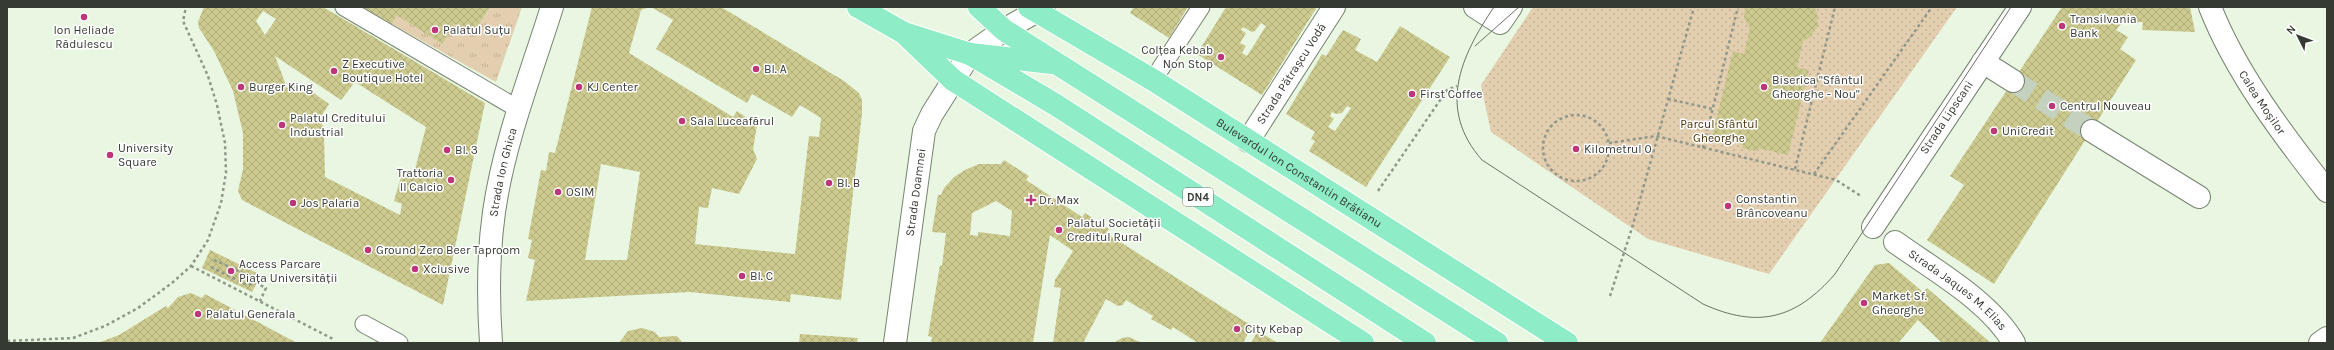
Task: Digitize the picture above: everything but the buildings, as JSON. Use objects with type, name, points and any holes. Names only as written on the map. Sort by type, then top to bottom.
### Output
[{"type":"main road","name":"DN4","points":[[858,7],[904,33],[970,54],[1056,105],[1425,343]]},
{"type":"main road","points":[[979,7],[1004,30],[1497,343]]},
{"type":"main road","name":"Bulevardul Ion Constantin Brătianu","points":[[1037,8],[1566,343]]},
{"type":"main road","name":"DN4","points":[[904,33],[953,80],[1363,343]]},
{"type":"main road","points":[[970,54],[1059,64]]},
{"type":"street","name":"Strada Ion Ghica","points":[[491,343],[489,273],[494,212],[520,110],[552,7]]},
{"type":"street","name":"Strada Pătrașcu Vodă","points":[[1248,141],[1334,7]]},
{"type":"street","points":[[1475,7],[1506,15]]},
{"type":"street","name":"Strada Lipscani","points":[[1878,219],[2020,7]]},
{"type":"street","name":"Calea Moșilor","points":[[2210,7],[2228,48],[2242,72],[2327,191]]},
{"type":"street","points":[[970,54],[1037,8]]},
{"type":"street","name":"Strada Doamnei","points":[[895,343],[924,131],[932,114],[970,54]]},
{"type":"street","points":[[1983,62],[2013,81]]},
{"type":"street","points":[[2092,132],[2199,197]]},
{"type":"street","name":"Strada Jaques M. Elias","points":[[1895,242],[1972,297],[1995,317],[2014,343]]},
{"type":"street","points":[[2320,343],[2327,338]]},
{"type":"lane","points":[[344,7],[520,110]]},
{"type":"lane","points":[[1152,80],[1201,7]]},
{"type":"lane","points":[[364,324],[399,343]]},
{"type":"path","points":[[7,341],[73,338],[105,326],[138,308],[172,283],[191,266],[208,240],[221,203],[226,173],[225,142],[217,105],[208,76],[183,21],[186,7]]},
{"type":"path","points":[[1610,296],[1626,247],[1656,136],[1694,7]]},
{"type":"path","points":[[1703,148],[1738,7]]},
{"type":"path","points":[[1795,169],[1835,7]]},
{"type":"path","points":[[1814,174],[1932,7]]},
{"type":"path","points":[[1377,193],[1447,90],[1457,86]]},
{"type":"path","points":[[1668,98],[1713,109]]},
{"type":"path","points":[[1571,114],[1592,118],[1606,133],[1609,143],[1609,155],[1604,166],[1597,174],[1586,180],[1574,182],[1563,179],[1554,173],[1546,164],[1543,153],[1546,132],[1561,118],[1571,114]]},
{"type":"path","points":[[1609,143],[1656,136],[1836,180],[1878,219]]},
{"type":"path","points":[[214,260],[252,277],[256,283],[266,288],[260,301]]},
{"type":"path","points":[[191,266],[333,339]]},
{"type":"path","points":[[211,267],[247,285],[256,283]]},
{"type":"green space","points":[[490,7],[522,7],[496,82],[392,24],[397,15],[455,24],[472,35]]},
{"type":"green space","name":"Parcul Sfântul Gheorghe","points":[[1533,7],[1957,7],[1769,274],[1648,239],[1491,132],[1481,85]]},
{"type":"tunnel","points":[[2013,81],[2092,131]]},
{"type":"tram line","points":[[1494,7],[1471,45],[1463,64],[1458,83],[1457,102],[1460,122],[1468,141],[1482,160],[1703,304],[1723,312],[1741,316],[1759,317],[1775,315],[1791,310],[1806,301],[1835,274],[2011,7]]},
{"type":"tram line","points":[[1475,46],[1519,7]]},
{"type":"place","name":"Ion Heliade Rădulescu","points":[[84,17]]},
{"type":"place","name":"Transilvania Bank","points":[[2062,26]]},
{"type":"place","name":"Palatul Suțu","points":[[435,30]]},
{"type":"place","name":"Colțea Kebab Non Stop","points":[[1221,57]]},
{"type":"place","name":"Bl. A","points":[[756,69]]},
{"type":"place","name":"Z Executive Boutique Hotel","points":[[334,71]]},
{"type":"place","name":"Burger King","points":[[241,87]]},
{"type":"place","name":"KJ Center","points":[[579,87]]},
{"type":"place","name":"Biserica \"Sfântul Gheorghe - Nou\"","points":[[1764,87]]},
{"type":"place","name":"First Coffee","points":[[1412,94]]},
{"type":"place","name":"Centrul Nouveau","points":[[2052,106]]},
{"type":"place","name":"Sala Luceafărul","points":[[682,121]]},
{"type":"place","name":"Palatul Creditului Industrial","points":[[282,125]]},
{"type":"place","name":"UniCredit","points":[[1994,131]]},
{"type":"place","name":"Kilometrul 0","points":[[1576,149]]},
{"type":"place","name":"Bl. 3","points":[[447,150]]},
{"type":"place","name":"University Square","points":[[110,155]]},
{"type":"place","name":"Trattoria Il Calcio","points":[[451,180]]},
{"type":"place","name":"Bl. B","points":[[829,183]]},
{"type":"place","name":"OSIM","points":[[558,192]]},
{"type":"place","name":"Dr. Max","points":[[1031,200]]},
{"type":"place","name":"Jos Palaria","points":[[293,203]]},
{"type":"place","name":"Constantin Brâncoveanu","points":[[1728,206]]},
{"type":"place","name":"Palatul Societății Creditul Rural","points":[[1059,230]]},
{"type":"place","name":"Ground Zero Beer Taproom","points":[[368,250]]},
{"type":"place","name":"Xclusive","points":[[415,269]]},
{"type":"place","name":"Access Parcare Piața Universității","points":[[231,271]]},
{"type":"place","name":"Bl. C","points":[[742,276]]},
{"type":"place","name":"Market Sf. Gheorghe","points":[[1864,303]]},
{"type":"place","name":"Palatul Generala","points":[[198,314]]},
{"type":"place","name":"City Kebap","points":[[1237,329]]}]
